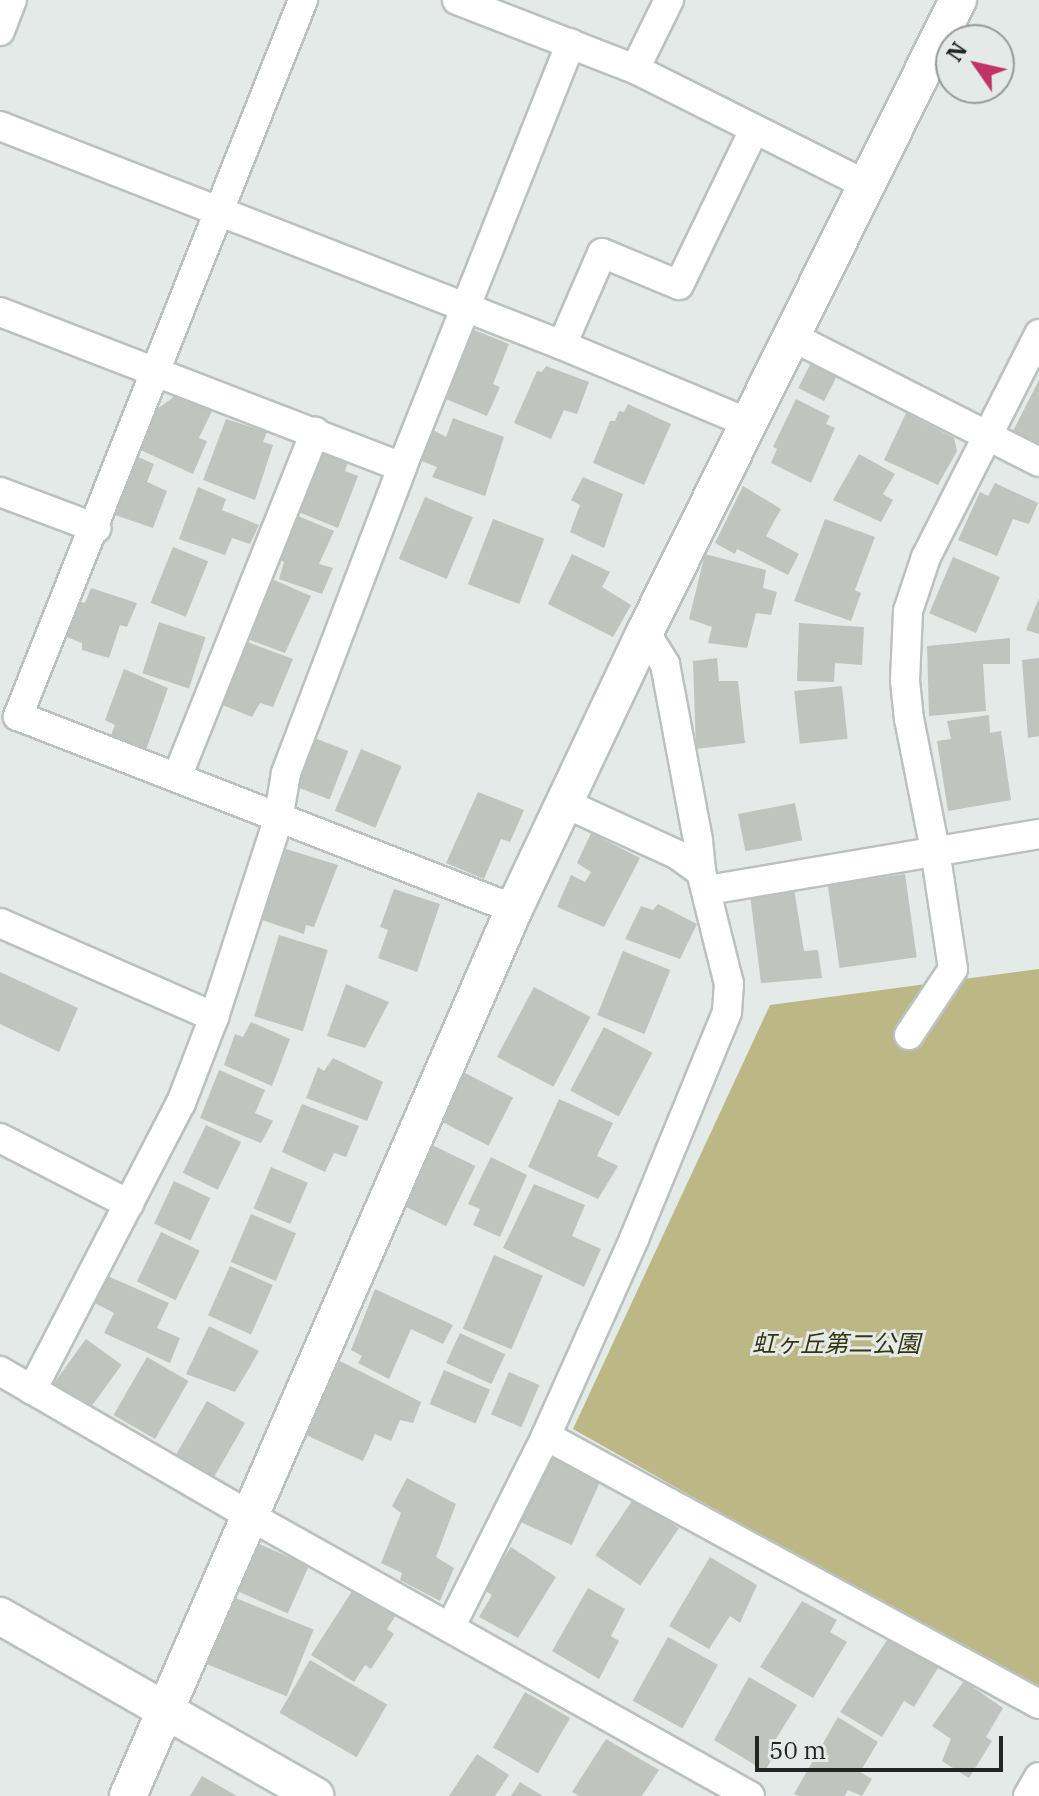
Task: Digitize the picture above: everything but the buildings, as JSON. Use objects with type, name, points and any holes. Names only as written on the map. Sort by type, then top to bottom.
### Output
[{"type":"street","points":[[0,31],[12,0]]},
{"type":"street","points":[[303,0],[217,212],[96,528],[9,713],[177,777],[278,820],[514,909]]},
{"type":"street","points":[[457,0],[635,69],[867,185]]},
{"type":"street","points":[[635,69],[669,0]]},
{"type":"street","points":[[128,1796],[163,1709],[514,909],[645,632],[751,424],[958,0]]},
{"type":"street","points":[[32,1390],[181,1103],[214,1017],[278,820],[286,773],[402,467],[468,309],[571,43]]},
{"type":"street","points":[[0,126],[562,345],[751,424]]},
{"type":"street","points":[[562,345],[602,253],[679,285],[754,130]]},
{"type":"street","points":[[0,312],[402,467]]},
{"type":"street","points":[[909,1035],[953,969],[935,850],[909,719],[905,680],[908,611],[926,557],[1039,334]]},
{"type":"street","points":[[793,337],[1039,462]]},
{"type":"street","points":[[177,777],[315,432]]},
{"type":"street","points":[[0,492],[96,528]]},
{"type":"street","points":[[451,1626],[546,1436],[634,1239],[727,1012],[729,984],[704,881],[665,664],[645,632]]},
{"type":"street","points":[[564,803],[678,855],[704,881]]},
{"type":"street","points":[[704,881],[1039,834]]},
{"type":"street","points":[[0,923],[214,1017]]},
{"type":"street","points":[[0,1138],[129,1204]]},
{"type":"street","points":[[0,1371],[250,1516],[750,1796]]},
{"type":"street","points":[[546,1436],[1039,1704]]},
{"type":"street","points":[[0,1616],[315,1796]]},
{"type":"street","points":[[1028,1796],[1039,1777]]},
{"type":"green space","name":"虹ヶ丘第二公園","points":[[1039,969],[1039,1693],[573,1429],[770,1005]]}]
